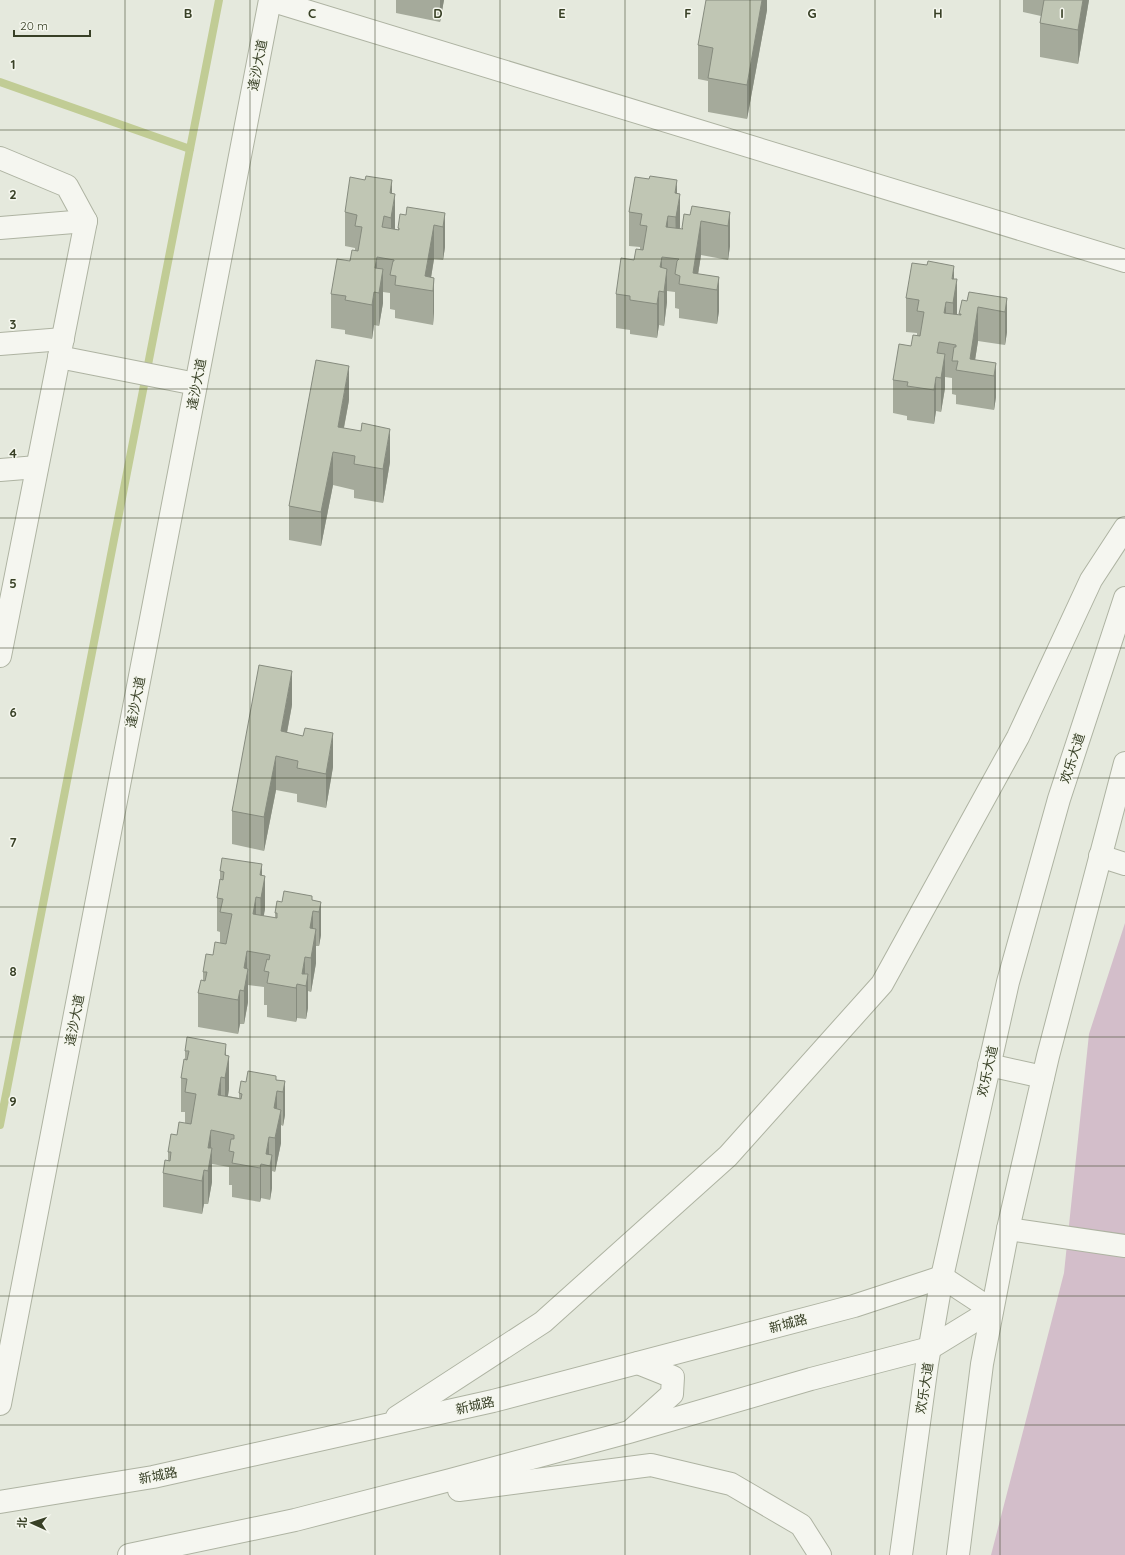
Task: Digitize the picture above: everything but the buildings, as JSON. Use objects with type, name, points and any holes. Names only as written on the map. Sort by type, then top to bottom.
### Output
[{"type":"street","points":[[270,0],[1125,261]]},
{"type":"street","name":"逢沙大道","points":[[0,1404],[186,382],[270,0]]},
{"type":"street","points":[[0,158],[67,186],[86,221],[37,466],[7,588],[0,656]]},
{"type":"street","points":[[0,228],[86,221]]},
{"type":"street","points":[[0,344],[61,348],[102,365],[186,382]]},
{"type":"street","points":[[0,470],[37,466]]},
{"type":"street","points":[[384,1425],[543,1322],[728,1156],[882,984],[1018,737],[1091,580],[1125,528]]},
{"type":"street","name":"欢乐大道","points":[[901,1555],[911,1474],[942,1277],[1008,982],[1059,799],[1125,598]]},
{"type":"street","points":[[958,1555],[982,1364],[1008,1229],[1043,1077],[1125,763]]},
{"type":"street","points":[[1100,856],[1125,864]]},
{"type":"street","points":[[989,1065],[1043,1077]]},
{"type":"street","points":[[1008,1229],[1125,1246]]},
{"type":"street","points":[[942,1277],[992,1310]]},
{"type":"street","name":"新城路","points":[[0,1502],[153,1477],[493,1401],[854,1306],[942,1277]]},
{"type":"street","points":[[129,1555],[295,1520],[629,1432],[811,1379],[930,1348],[992,1310]]},
{"type":"street","points":[[629,1432],[672,1394],[673,1377],[638,1364]]},
{"type":"street","points":[[368,1501],[650,1465],[731,1484],[801,1525],[820,1555]]},
{"type":"shaded area","points":[[1125,923],[1125,1555],[991,1555],[1064,1273],[1089,1034]]},
{"type":"waterway","points":[[0,1125],[219,0]]},
{"type":"waterway","points":[[0,82],[190,149]]}]
